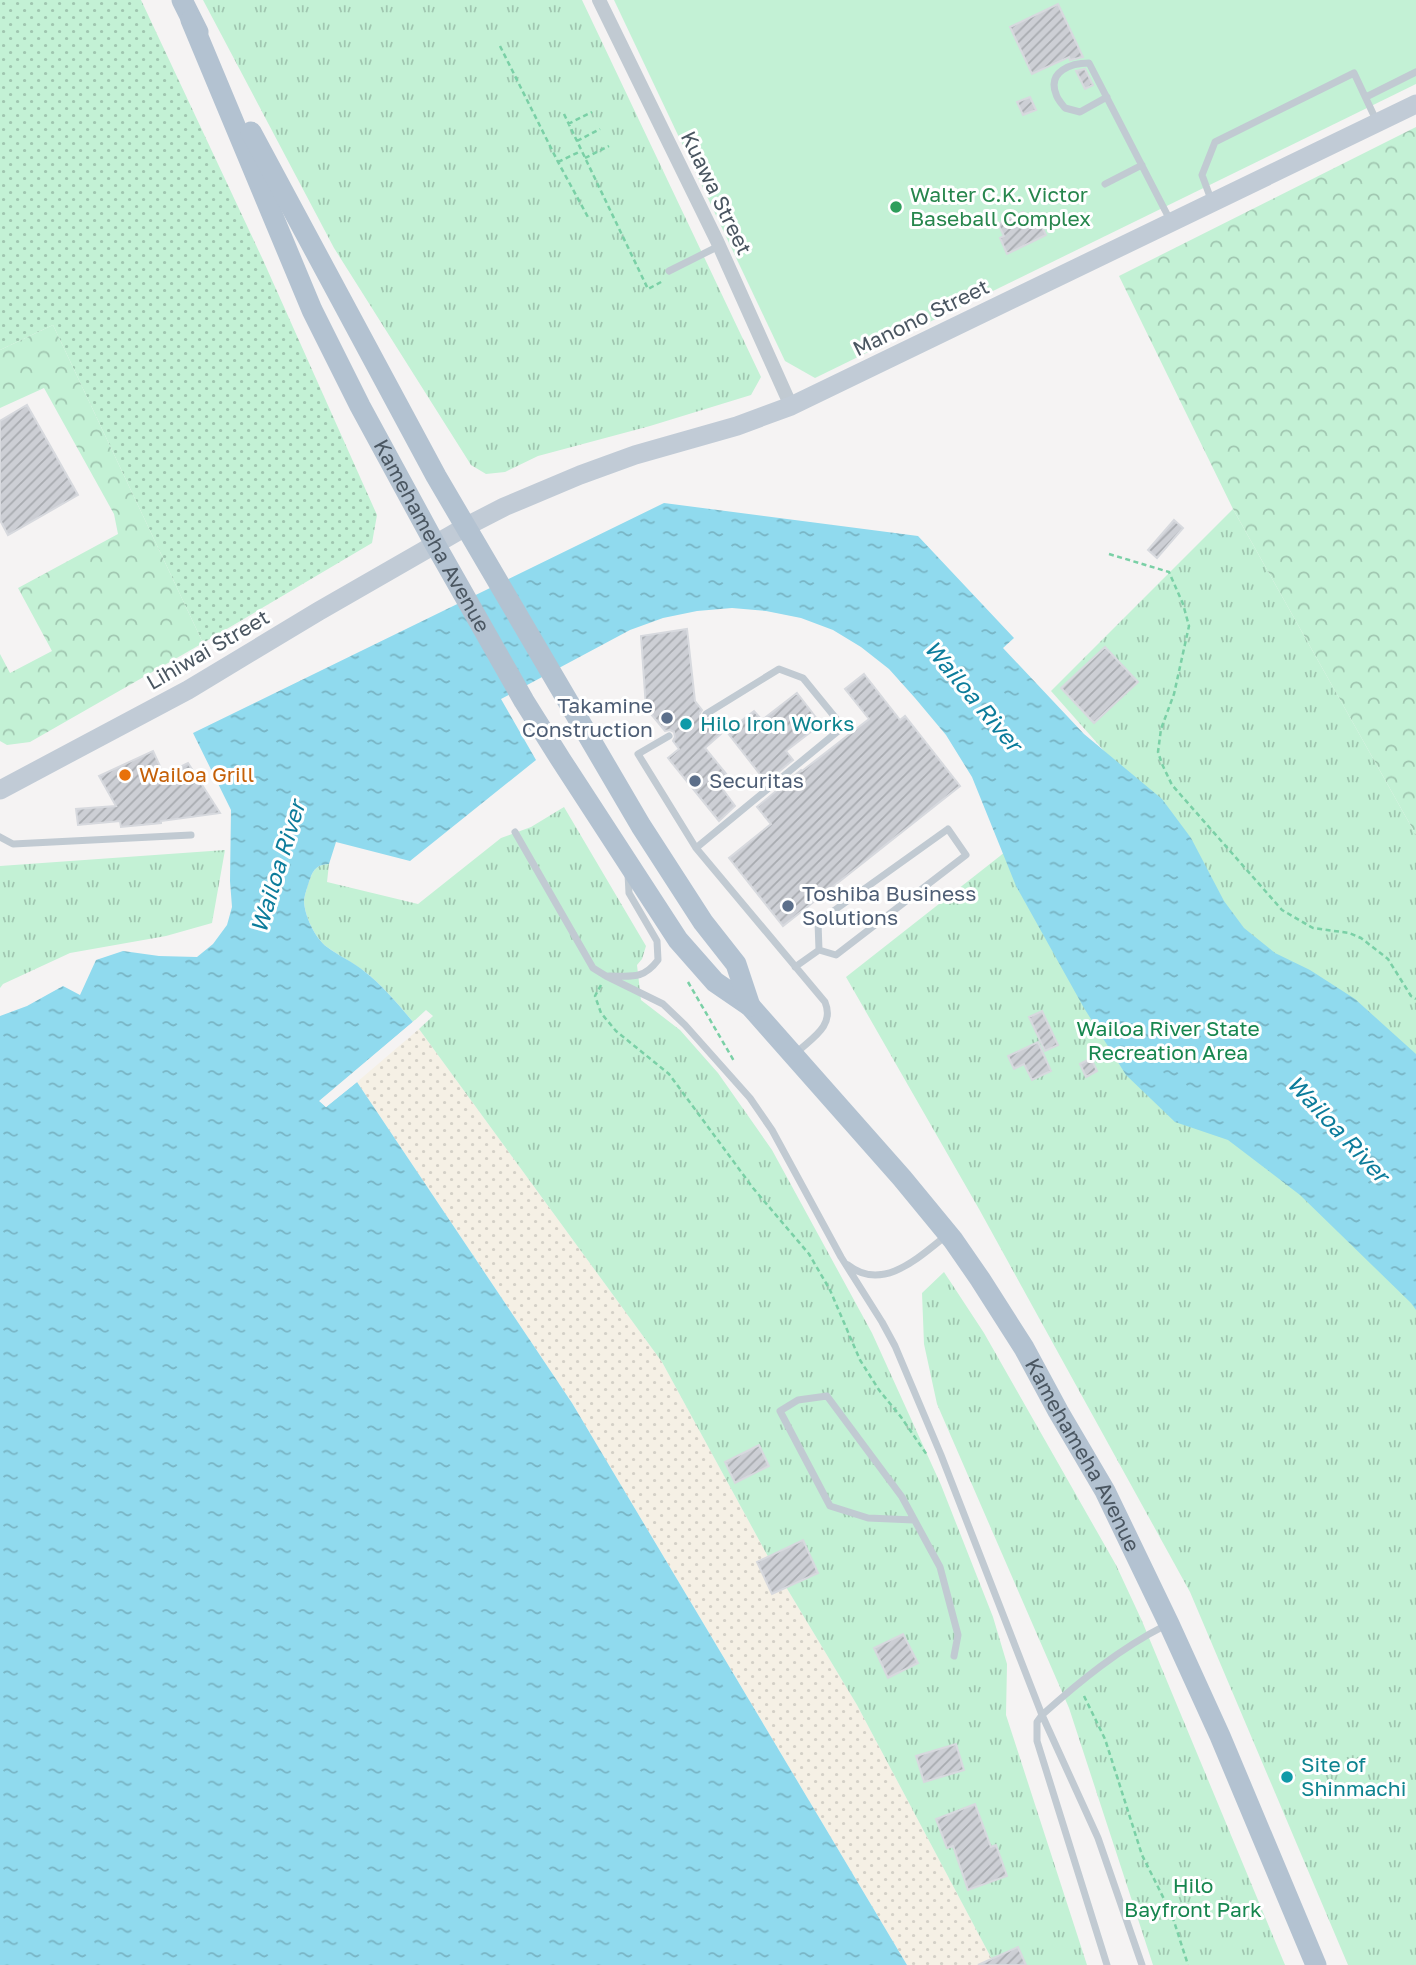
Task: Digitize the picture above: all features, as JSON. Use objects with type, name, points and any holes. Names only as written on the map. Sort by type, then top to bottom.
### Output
[{"type":"main road","name":"Kamehameha Avenue","points":[[182,0],[312,310],[360,406],[524,701],[678,940],[715,982],[750,1006],[902,1178],[948,1234],[993,1299],[1040,1375],[1105,1491],[1169,1624],[1220,1736],[1317,1965]]},
{"type":"main road","name":"Kamehameha Avenue","points":[[191,20],[436,476],[641,826],[703,922],[736,964],[750,1006]]},
{"type":"street","name":"Kuawa Street","points":[[599,0],[719,246],[791,406]]},
{"type":"street","name":"Manono Street","points":[[435,544],[505,507],[580,475],[635,455],[737,426],[791,406],[1416,104]]},
{"type":"street","name":"Lihiwai Street","points":[[0,790],[188,690],[435,544]]},
{"type":"lane","points":[[1107,97],[1080,112],[1065,108],[1056,94],[1054,83],[1060,71],[1076,63],[1090,63],[1171,222]]},
{"type":"lane","points":[[1212,203],[1202,175],[1215,142],[1354,72],[1378,123]]},
{"type":"lane","points":[[1366,97],[1416,72]]},
{"type":"lane","points":[[1105,184],[1142,166]]},
{"type":"lane","points":[[671,274],[719,246]]},
{"type":"lane","points":[[696,848],[843,727],[803,678],[779,669],[706,714]]},
{"type":"lane","points":[[669,736],[638,754],[696,848],[825,1002],[828,1009],[825,1026],[793,1056]]},
{"type":"lane","points":[[948,829],[966,855],[836,955],[819,950],[818,922],[948,829]]},
{"type":"lane","points":[[515,832],[593,968],[663,1004],[750,1098],[772,1130],[841,1257],[882,1322],[895,1346],[941,1455],[1042,1715],[1098,1838],[1142,1965]]},
{"type":"lane","points":[[0,837],[13,844],[191,835]]},
{"type":"lane","points":[[606,976],[635,976],[650,971],[658,961],[657,941],[629,893],[626,859]]},
{"type":"lane","points":[[795,967],[819,950]]},
{"type":"lane","points":[[841,1257],[860,1273],[884,1275],[909,1264],[948,1234]]},
{"type":"lane","points":[[914,1520],[868,1518],[830,1506],[780,1410],[798,1400],[827,1396],[902,1497],[940,1567],[958,1635],[954,1656]]},
{"type":"lane","points":[[1107,1965],[1037,1741],[1037,1722],[1078,1683],[1123,1649],[1169,1624]]},
{"type":"path","points":[[500,46],[589,219]]},
{"type":"path","points":[[568,124],[592,111]]},
{"type":"path","points":[[564,114],[648,289],[671,274]]},
{"type":"path","points":[[577,141],[600,129]]},
{"type":"path","points":[[585,158],[609,146]]},
{"type":"path","points":[[558,162],[582,151]]},
{"type":"path","points":[[1109,554],[1169,572],[1189,626],[1174,694],[1161,729],[1158,752],[1172,785],[1282,910],[1313,928],[1349,933],[1362,938],[1388,959],[1411,996],[1416,999]]},
{"type":"path","points":[[606,976],[595,996],[601,1013],[635,1048],[669,1074],[753,1188],[809,1254],[830,1290],[860,1360],[878,1390],[901,1417],[929,1459],[941,1455]]},
{"type":"path","points":[[688,983],[738,1067]]},
{"type":"path","points":[[1078,1683],[1105,1739],[1142,1855],[1172,1915],[1188,1965]]},
{"type":"green space","points":[[0,0],[141,0],[263,260],[377,515],[372,543],[203,643],[53,325],[0,350]]},
{"type":"green space","points":[[203,0],[582,0],[761,377],[751,395],[538,456],[505,472],[486,474],[471,465],[334,248]]},
{"type":"green space","name":"Walter C.K. Victor Baseball Complex","points":[[614,0],[1416,0],[1416,84],[815,378],[785,361]]},
{"type":"green space","points":[[1416,127],[1416,835],[1233,509],[1119,276]]},
{"type":"green space","points":[[53,325],[203,643],[30,742],[7,745],[0,741],[0,654],[10,673],[52,651],[18,588],[118,534],[114,514],[44,388],[0,408],[0,350]]},
{"type":"green space","name":"Wailoa River State Recreation Area","points":[[1233,509],[1416,835],[1416,1965],[1348,1965],[1190,1592],[979,1209],[846,977],[1000,856],[1113,761],[1051,691]]},
{"type":"green space","points":[[564,807],[646,946],[637,965],[641,1000],[680,1030],[718,1073],[772,1150],[872,1333],[941,1485],[993,1617],[1007,1664],[1006,1715],[1087,1965],[995,1965],[857,1705],[771,1562],[662,1362],[419,1029],[433,1016],[426,1010],[413,1022],[371,977],[323,943],[311,926],[304,900],[311,875],[319,866],[329,864],[327,882],[418,904],[501,838],[531,827]]},
{"type":"green space","points":[[225,850],[212,923],[166,936],[70,953],[3,984],[0,988],[0,866]]},
{"type":"green space","name":"Hilo Bayfront Park","points":[[944,1272],[984,1333],[1116,1565],[1142,1621],[1285,1965],[1153,1965],[1069,1708],[937,1404],[924,1344],[922,1293]]},
{"type":"sand","points":[[419,1029],[662,1362],[771,1562],[857,1705],[995,1965],[907,1965],[572,1403],[357,1082]]},
{"type":"water","name":"Wailoa River","points":[[664,503],[918,536],[1014,638],[1003,648],[1084,734],[1162,799],[1191,838],[1224,901],[1244,928],[1275,953],[1310,970],[1355,999],[1416,1054],[1416,1310],[1300,1195],[1228,1140],[1175,1122],[1126,1075],[1084,1008],[1016,886],[972,777],[946,735],[889,669],[833,630],[801,618],[766,611],[732,608],[697,611],[663,618],[630,630],[501,699],[536,760],[410,861],[336,842],[329,864],[319,866],[313,872],[304,906],[318,938],[371,977],[413,1022],[320,1101],[326,1107],[357,1082],[572,1403],[907,1965],[0,1965],[0,1016],[27,1006],[63,986],[80,995],[96,960],[123,951],[197,957],[213,944],[227,925],[232,907],[231,810],[193,733]]},
{"type":"pier","points":[[415,1020],[415,1025],[325,1101],[355,1079],[359,1080],[357,1082],[326,1107],[319,1101]]},
{"type":"building","points":[[1058,4],[1083,57],[1070,60],[1069,57],[1032,74],[1010,27]]},
{"type":"building","points":[[1085,69],[1093,85],[1085,89],[1076,71]]},
{"type":"building","points":[[1030,97],[1036,110],[1023,115],[1017,102]]},
{"type":"building","points":[[1023,212],[1029,225],[1039,220],[1046,235],[1007,254],[1000,238],[1004,236],[998,224]]},
{"type":"building","points":[[27,405],[78,495],[8,535],[0,520],[0,421]]},
{"type":"building","points":[[1174,520],[1183,528],[1157,558],[1148,550]]},
{"type":"building","name":"Hilo Iron Works","points":[[687,629],[695,701],[702,710],[701,718],[709,719],[721,734],[705,748],[727,775],[718,783],[735,806],[719,821],[668,758],[679,749],[673,741],[674,732],[665,731],[646,708],[641,636]]},
{"type":"building","points":[[1105,647],[1138,682],[1094,723],[1061,688]]},
{"type":"building","points":[[864,674],[900,720],[905,716],[960,786],[783,926],[729,858],[771,824],[757,807],[869,719],[845,689]]},
{"type":"building","points":[[797,693],[821,724],[786,751],[793,760],[766,782],[727,732],[754,711],[762,720]]},
{"type":"building","points":[[153,751],[164,775],[188,763],[220,813],[121,827],[120,821],[78,825],[76,809],[116,806],[99,776]]},
{"type":"building","points":[[1042,1011],[1058,1045],[1045,1051],[1029,1017]]},
{"type":"building","points":[[1038,1042],[1051,1071],[1032,1080],[1024,1064],[1014,1069],[1008,1056]]},
{"type":"building","points":[[1091,1058],[1097,1071],[1086,1077],[1080,1064]]},
{"type":"building","points":[[759,1445],[769,1466],[735,1483],[725,1462]]},
{"type":"building","points":[[803,1540],[818,1573],[772,1594],[757,1562]]},
{"type":"building","points":[[903,1634],[918,1663],[888,1678],[874,1648]]},
{"type":"building","points":[[956,1744],[964,1770],[924,1782],[916,1756]]},
{"type":"building","points":[[975,1804],[991,1847],[996,1845],[1007,1876],[968,1890],[953,1846],[947,1848],[936,1819]]},
{"type":"building","points":[[1018,1947],[1026,1965],[978,1965]]},
{"type":"place","name":"Walter C.K. Victor Baseball Complex","points":[[896,207]]},
{"type":"place","name":"Takamine Construction","points":[[667,718]]},
{"type":"place","name":"Hilo Iron Works","points":[[686,724]]},
{"type":"place","name":"Wailoa Grill","points":[[125,775]]},
{"type":"place","name":"Securitas","points":[[695,781]]},
{"type":"place","name":"Toshiba Business Solutions","points":[[788,906]]},
{"type":"place","name":"Site of Shinmachi","points":[[1287,1777]]}]
